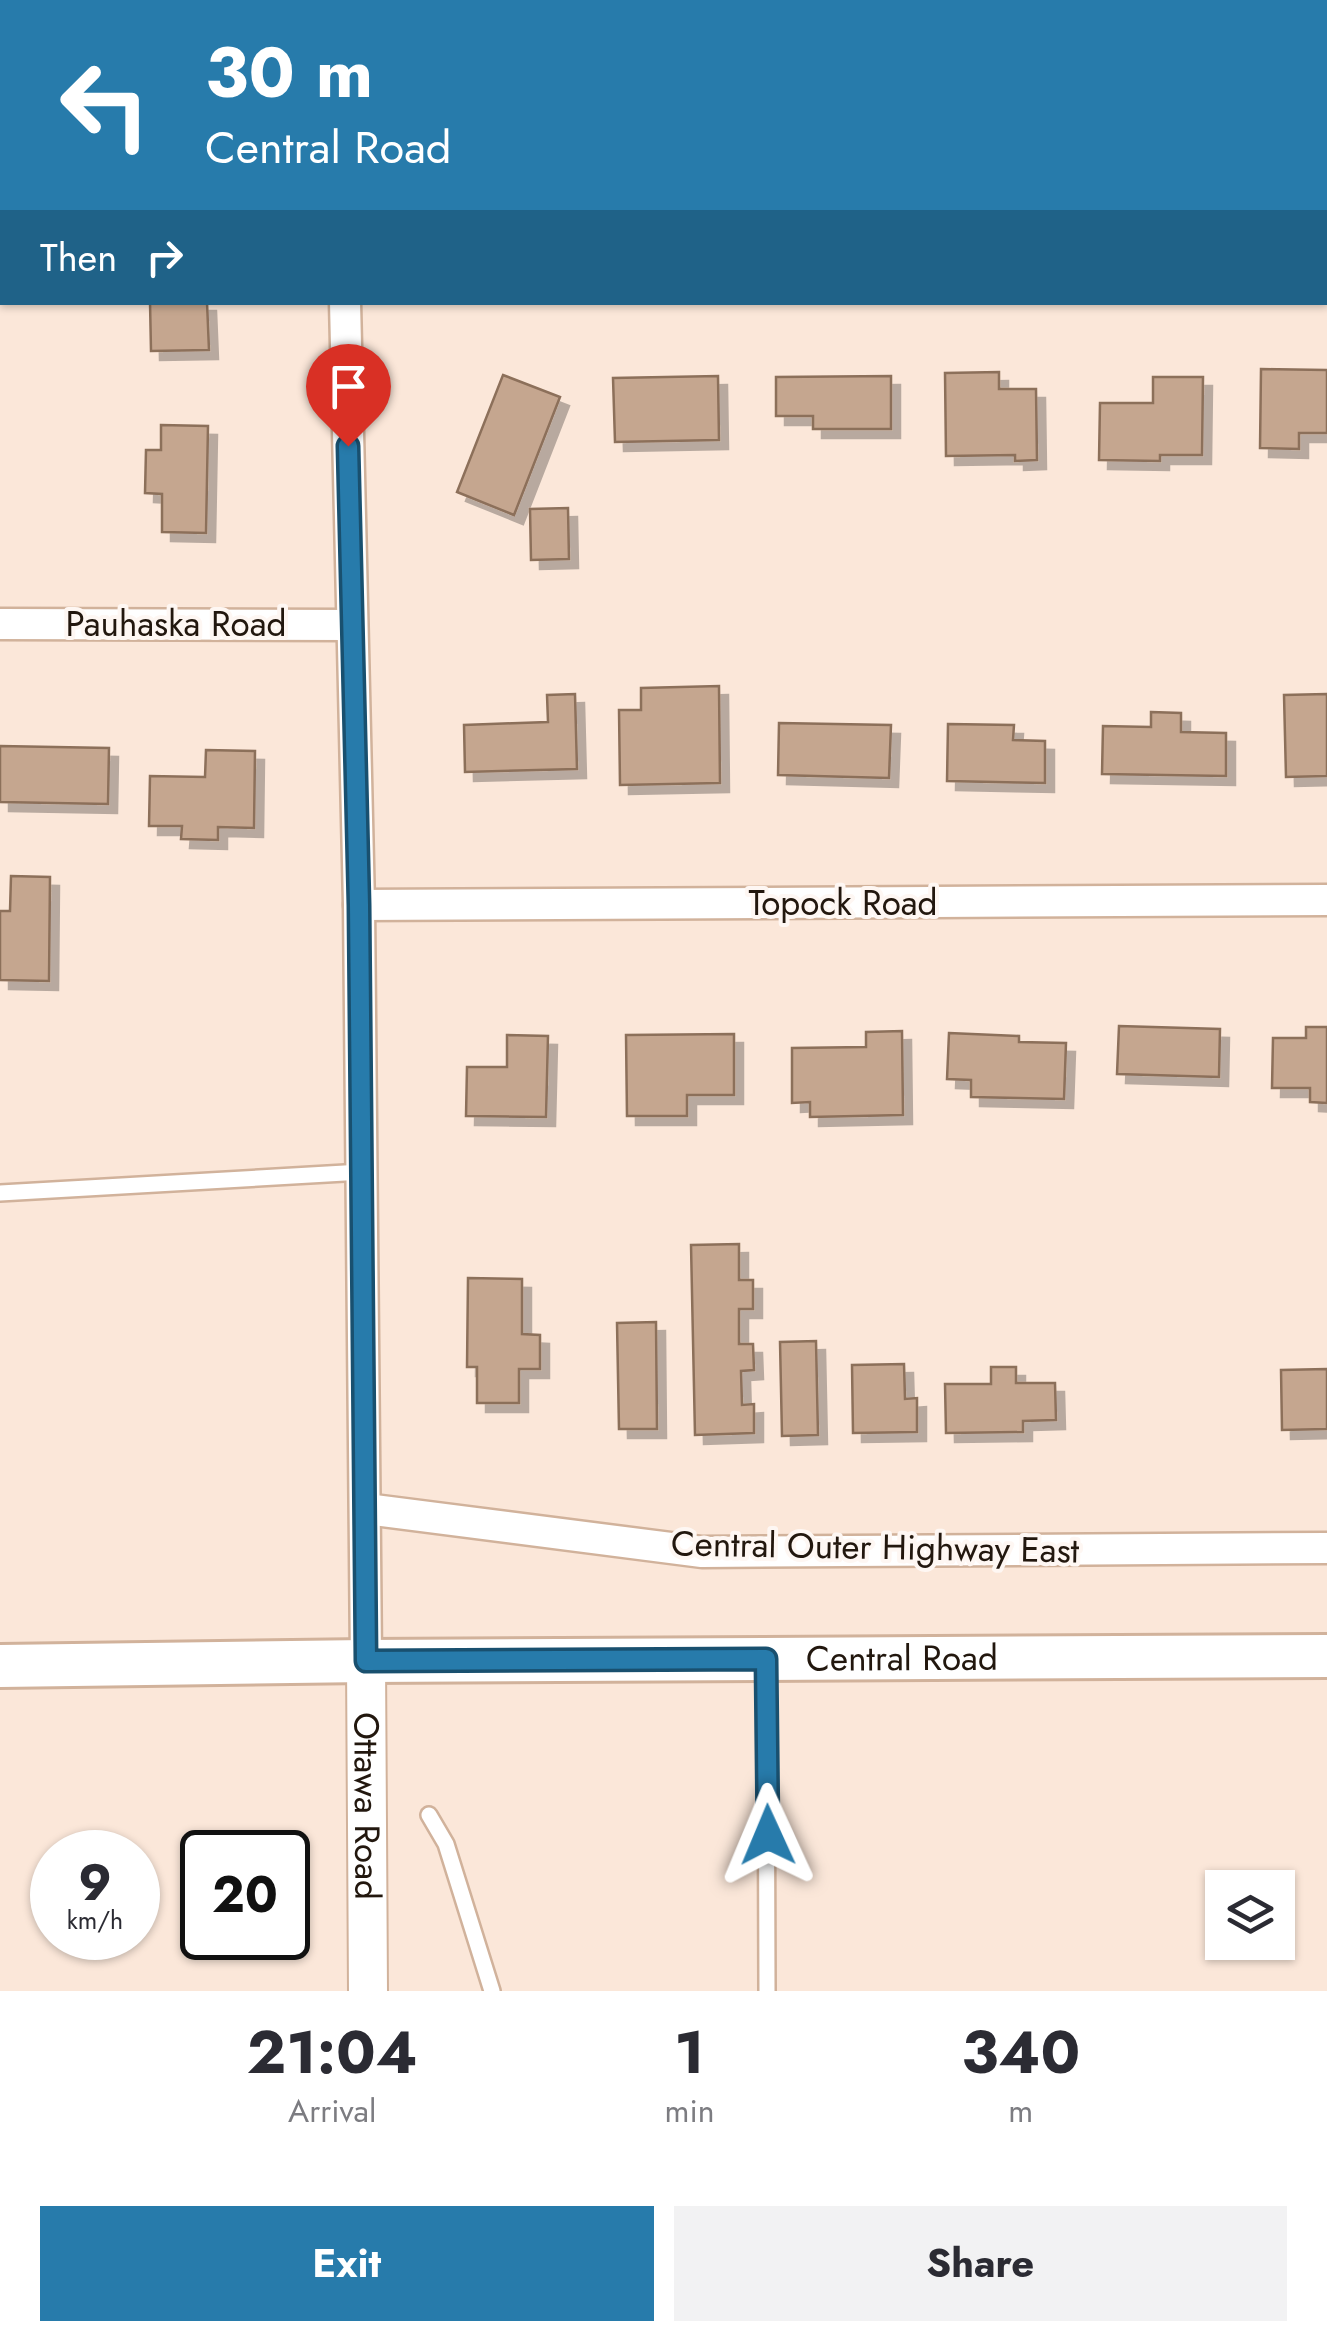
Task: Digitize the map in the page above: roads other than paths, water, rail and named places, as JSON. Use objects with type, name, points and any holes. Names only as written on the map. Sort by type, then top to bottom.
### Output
[{"type":"main road","name":"Central Road","points":[[0,1666],[1327,1656]]},
{"type":"street","name":"Ottawa Road","points":[[345,305],[359,905],[368,1991]]},
{"type":"street","name":"Pauhaska Road","points":[[0,624],[351,625]]},
{"type":"street","name":"Topock Road","points":[[359,905],[1327,900]]},
{"type":"street","name":"Central Outer Highway East","points":[[366,1509],[702,1552],[1327,1548]]},
{"type":"lane","points":[[0,1192],[362,1172]]},
{"type":"lane","points":[[766,1659],[767,1991]]},
{"type":"lane","points":[[429,1815],[446,1844],[492,1991]]}]
